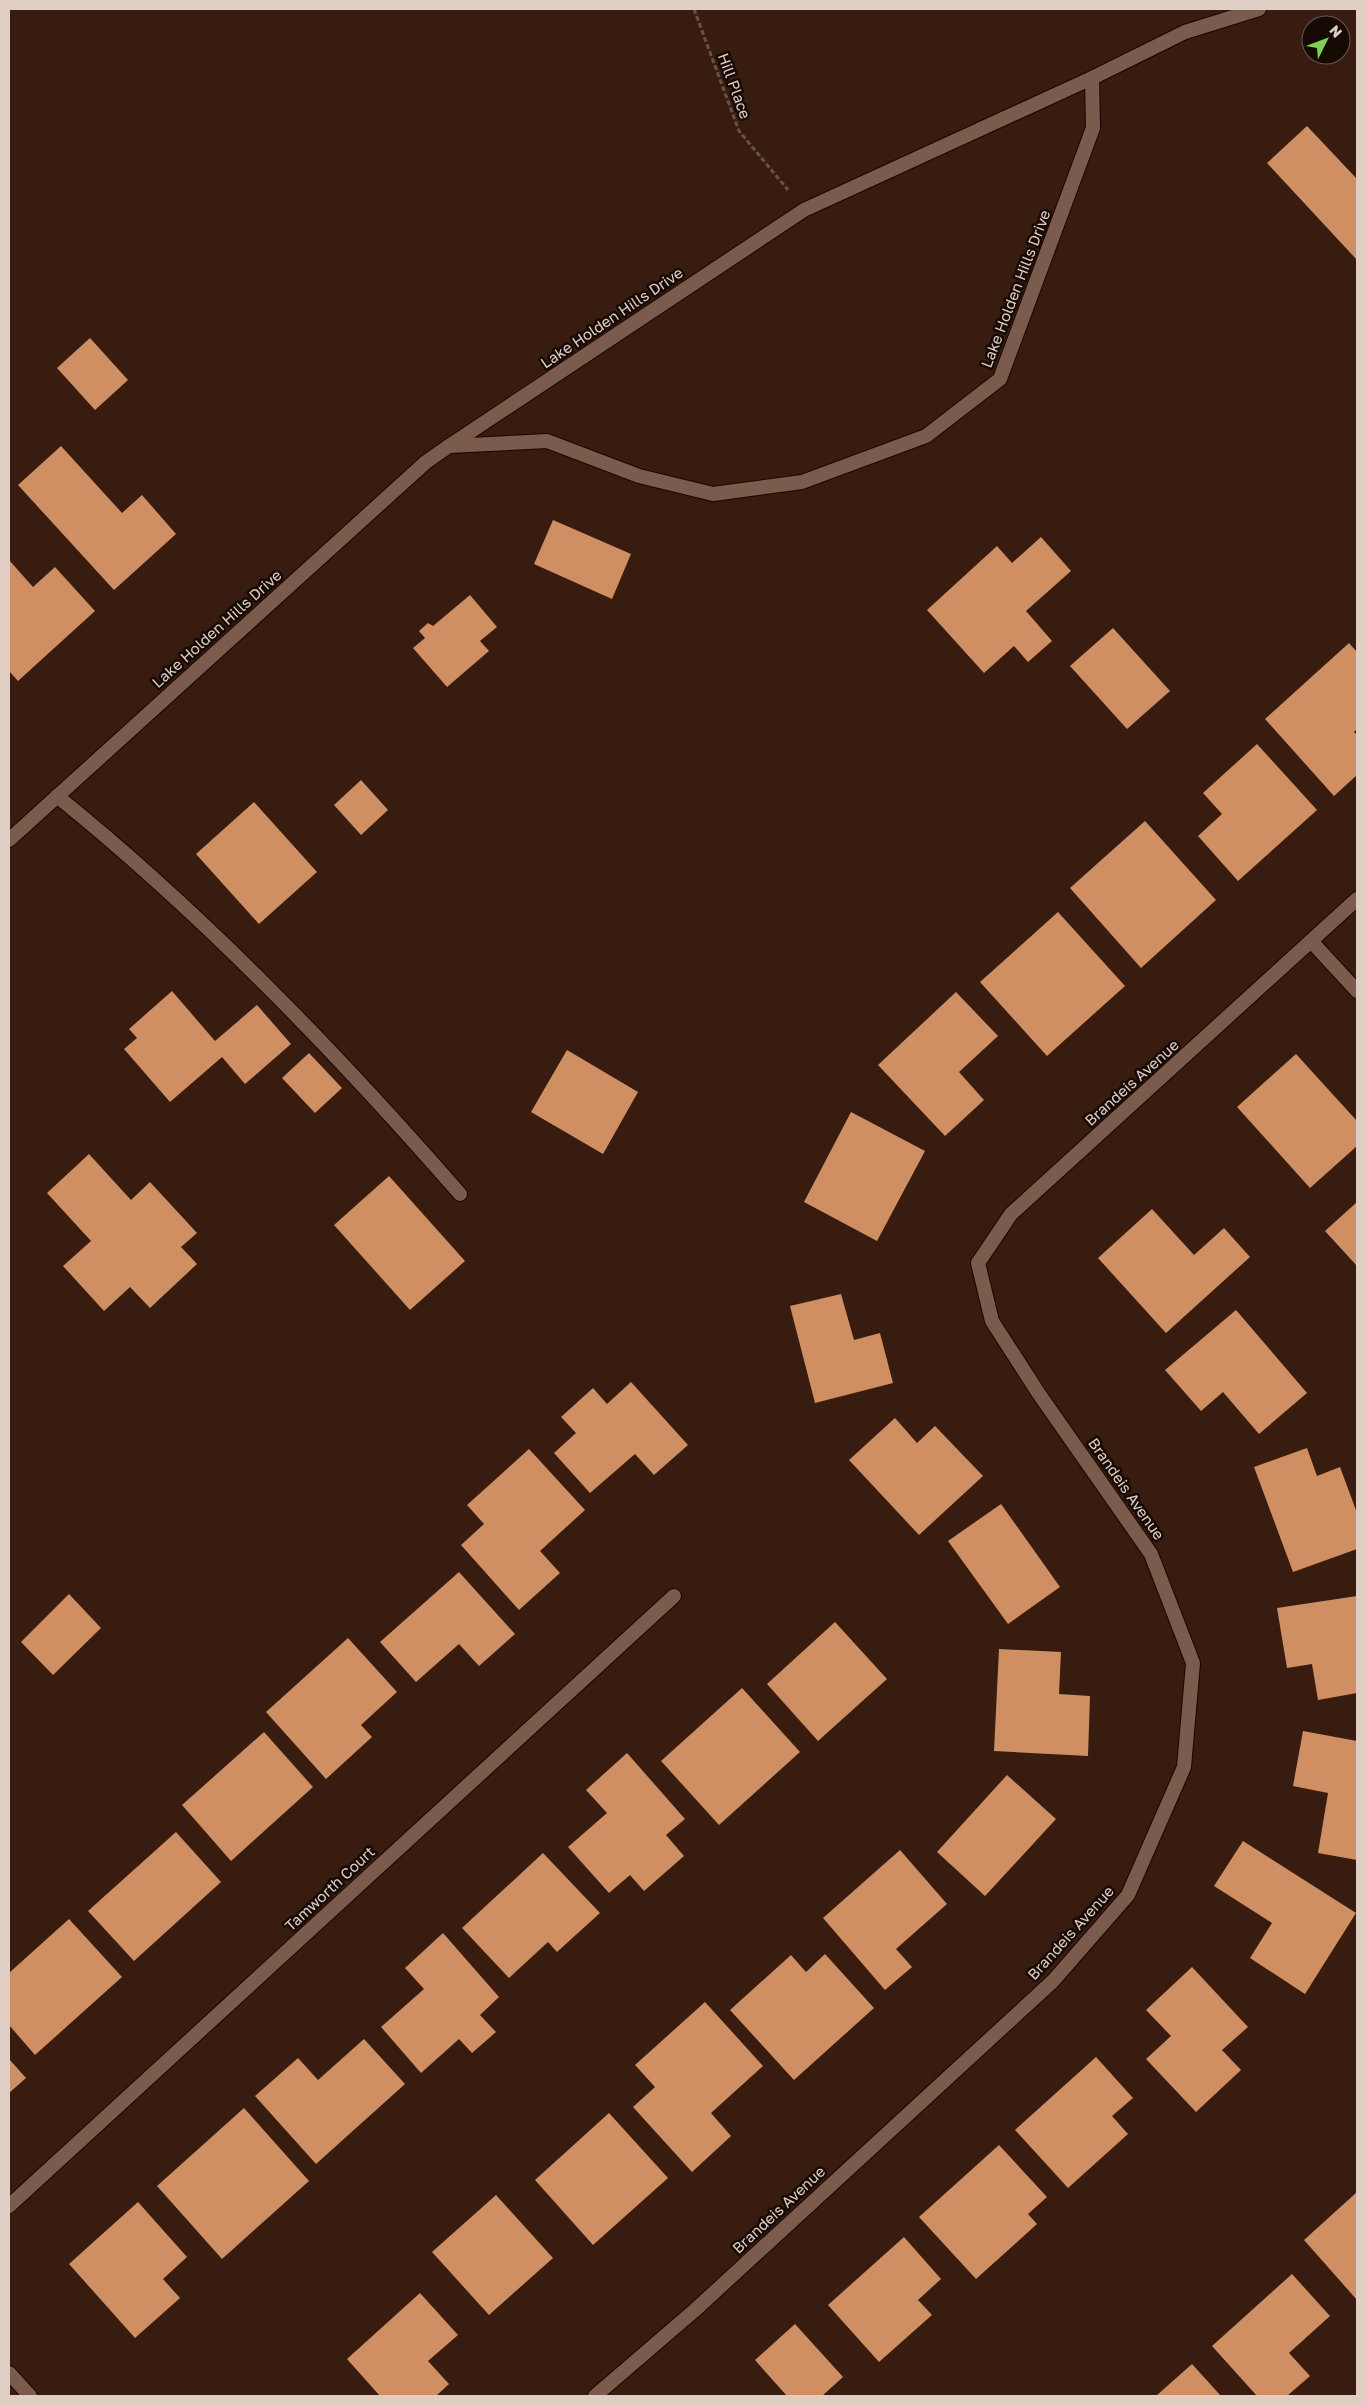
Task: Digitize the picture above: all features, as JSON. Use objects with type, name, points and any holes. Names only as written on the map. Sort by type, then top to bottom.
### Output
[{"type":"street","name":"Lake Holden Hills Drive","points":[[9,840],[426,462],[449,446],[804,210],[1092,78],[1185,32],[1258,9]]},
{"type":"street","name":"Lake Holden Hills Drive","points":[[449,446],[547,441],[639,476],[713,494],[802,482],[926,436],[1000,379],[1093,128],[1092,78]]},
{"type":"street","points":[[57,796],[94,826],[203,926],[286,1006],[405,1132],[460,1194]]},
{"type":"street","name":"Brandeis Avenue","points":[[595,2396],[702,2303],[1053,1981],[1128,1895],[1184,1767],[1193,1663],[1151,1554],[1039,1394],[992,1321],[978,1263],[1011,1214],[1357,899]]},
{"type":"street","points":[[1311,941],[1357,991]]},
{"type":"street","name":"Tamworth Court","points":[[9,2206],[674,1596]]},
{"type":"street","points":[[9,2373],[30,2396]]},
{"type":"path","name":"Hill Place","points":[[694,9],[739,131],[804,210]]},
{"type":"building","points":[[1307,126],[1357,179],[1357,260],[1267,163]]},
{"type":"building","points":[[90,338],[128,380],[95,410],[57,368]]},
{"type":"building","points":[[61,446],[122,513],[142,495],[176,534],[114,590],[18,485]]},
{"type":"building","points":[[553,520],[631,554],[612,599],[534,564]]},
{"type":"building","points":[[1041,537],[1071,571],[1026,611],[1052,641],[1028,662],[1014,646],[984,673],[927,610],[997,546],[1012,563]]},
{"type":"building","points":[[9,560],[33,587],[55,567],[95,611],[18,681],[9,671]]},
{"type":"building","points":[[470,595],[497,627],[480,641],[489,651],[447,687],[413,648],[425,638],[419,631],[428,623],[433,626]]},
{"type":"building","points":[[1113,628],[1170,691],[1127,729],[1070,666]]},
{"type":"building","points":[[1349,643],[1357,652],[1357,729],[1354,732],[1357,735],[1357,775],[1334,796],[1265,719]]},
{"type":"building","points":[[1257,744],[1317,810],[1238,881],[1198,836],[1222,814],[1203,793]]},
{"type":"building","points":[[361,780],[388,810],[361,835],[334,805]]},
{"type":"building","points":[[254,802],[317,872],[259,924],[196,854]]},
{"type":"building","points":[[1145,821],[1216,900],[1141,968],[1070,888]]},
{"type":"building","points":[[1058,912],[1125,986],[1047,1056],[980,982]]},
{"type":"building","points":[[172,991],[215,1041],[257,1005],[291,1044],[245,1084],[222,1057],[170,1102],[124,1049],[137,1038],[129,1029]]},
{"type":"building","points":[[956,992],[998,1036],[959,1072],[984,1100],[945,1136],[878,1065]]},
{"type":"building","points":[[567,1050],[638,1092],[603,1154],[531,1112]]},
{"type":"building","points":[[309,1053],[342,1088],[315,1113],[282,1078]]},
{"type":"building","points":[[1296,1054],[1357,1121],[1357,1146],[1310,1188],[1237,1107]]},
{"type":"building","points":[[851,1112],[925,1151],[877,1241],[804,1202]]},
{"type":"building","points":[[89,1154],[131,1200],[150,1182],[197,1233],[181,1247],[197,1264],[150,1308],[130,1287],[104,1311],[63,1266],[91,1241],[47,1193]]},
{"type":"building","points":[[389,1176],[465,1261],[410,1310],[334,1225]]},
{"type":"building","points":[[1357,1202],[1357,1266],[1325,1231]]},
{"type":"building","points":[[1152,1209],[1194,1255],[1224,1228],[1250,1257],[1166,1333],[1098,1258]]},
{"type":"building","points":[[841,1294],[854,1340],[880,1333],[893,1383],[815,1403],[790,1306]]},
{"type":"building","points":[[1236,1310],[1307,1393],[1259,1434],[1223,1392],[1201,1411],[1165,1370]]},
{"type":"building","points":[[631,1382],[688,1445],[654,1475],[635,1454],[590,1493],[554,1453],[576,1433],[561,1417],[593,1388],[607,1404]]},
{"type":"building","points":[[895,1418],[917,1443],[935,1426],[983,1476],[919,1535],[849,1460]]},
{"type":"building","points":[[1307,1448],[1317,1476],[1340,1467],[1357,1513],[1357,1549],[1293,1572],[1254,1467]]},
{"type":"building","points":[[529,1449],[585,1510],[540,1551],[560,1573],[519,1610],[461,1545],[484,1524],[467,1505]]},
{"type":"building","points":[[1001,1504],[1060,1587],[1008,1624],[948,1541]]},
{"type":"building","points":[[459,1572],[515,1634],[479,1666],[459,1644],[416,1682],[380,1642]]},
{"type":"building","points":[[69,1594],[101,1628],[53,1675],[21,1642]]},
{"type":"building","points":[[1357,1596],[1357,1693],[1318,1700],[1312,1664],[1287,1668],[1277,1608]]},
{"type":"building","points":[[835,1622],[887,1679],[818,1741],[767,1684]]},
{"type":"building","points":[[348,1638],[397,1692],[361,1725],[372,1737],[326,1779],[266,1712]]},
{"type":"building","points":[[999,1649],[1061,1652],[1059,1694],[1090,1696],[1088,1756],[994,1751]]},
{"type":"building","points":[[742,1688],[800,1752],[719,1825],[661,1761]]},
{"type":"building","points":[[1303,1731],[1357,1741],[1357,1860],[1318,1853],[1328,1793],[1293,1786]]},
{"type":"building","points":[[264,1732],[313,1787],[231,1861],[182,1805]]},
{"type":"building","points":[[627,1753],[685,1819],[666,1835],[684,1856],[644,1891],[630,1875],[609,1893],[568,1847],[607,1813],[586,1790]]},
{"type":"building","points":[[1007,1775],[1056,1819],[985,1896],[937,1852]]},
{"type":"building","points":[[176,1832],[221,1882],[134,1961],[88,1911]]},
{"type":"building","points":[[1243,1841],[1356,1913],[1305,1994],[1250,1958],[1272,1923],[1214,1886]]},
{"type":"building","points":[[900,1850],[947,1904],[896,1949],[912,1967],[885,1990],[823,1918]]},
{"type":"building","points":[[543,1853],[600,1913],[557,1952],[548,1942],[509,1978],[462,1928]]},
{"type":"building","points":[[69,1919],[122,1977],[35,2055],[9,2025],[9,1973]]},
{"type":"building","points":[[443,1933],[499,1997],[480,2015],[496,2032],[472,2053],[459,2039],[421,2073],[381,2027],[424,1989],[405,1968]]},
{"type":"building","points":[[825,1954],[874,2008],[794,2080],[730,2010],[791,1955],[806,1972]]},
{"type":"building","points":[[1192,1967],[1248,2027],[1222,2050],[1241,2070],[1196,2112],[1146,2059],[1171,2036],[1146,2010]]},
{"type":"building","points":[[705,2002],[763,2066],[711,2113],[731,2136],[692,2172],[633,2107],[655,2087],[635,2065]]},
{"type":"building","points":[[364,2039],[405,2084],[316,2164],[255,2096],[298,2058],[318,2080]]},
{"type":"building","points":[[1096,2057],[1133,2098],[1112,2116],[1128,2134],[1068,2188],[1015,2130]]},
{"type":"building","points":[[9,2059],[26,2078],[9,2093]]},
{"type":"building","points":[[244,2108],[309,2181],[222,2259],[157,2186]]},
{"type":"building","points":[[609,2113],[668,2178],[593,2245],[535,2180]]},
{"type":"building","points":[[999,2145],[1047,2197],[1028,2214],[1037,2224],[976,2279],[919,2217]]},
{"type":"building","points":[[1357,2192],[1357,2300],[1304,2240]]},
{"type":"building","points":[[496,2195],[553,2258],[489,2315],[432,2252]]},
{"type":"building","points":[[138,2202],[187,2257],[163,2279],[180,2298],[135,2338],[69,2264]]},
{"type":"building","points":[[904,2237],[941,2279],[918,2300],[932,2315],[879,2362],[828,2305]]},
{"type":"building","points":[[1292,2274],[1330,2316],[1289,2353],[1310,2376],[1287,2396],[1257,2396],[1212,2346]]},
{"type":"building","points":[[420,2293],[458,2335],[428,2361],[449,2384],[436,2396],[380,2396],[347,2359]]},
{"type":"building","points":[[795,2324],[843,2377],[822,2396],[787,2396],[755,2360]]},
{"type":"building","points":[[1192,2364],[1221,2396],[1156,2396]]}]
